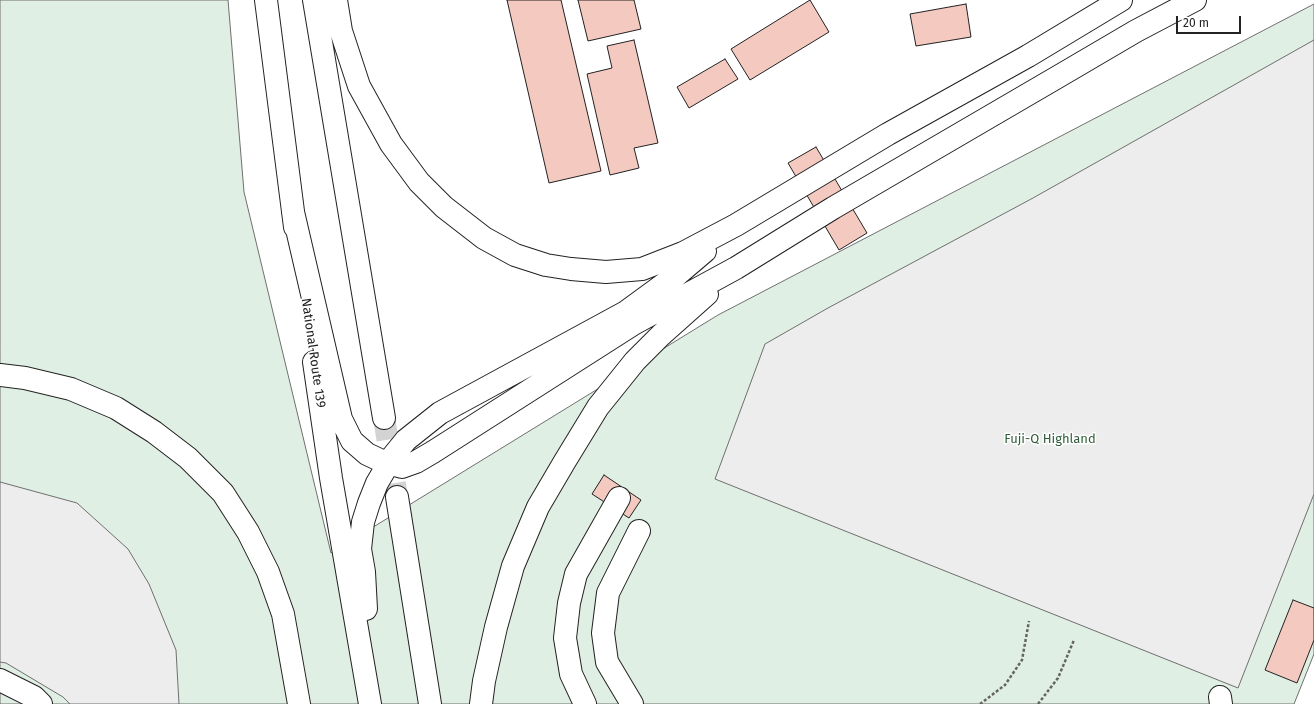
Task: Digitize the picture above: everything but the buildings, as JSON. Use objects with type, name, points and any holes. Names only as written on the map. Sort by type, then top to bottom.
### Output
[{"type":"main road","name":"National Route 139","points":[[266,0],[293,212],[331,478],[370,704]]},
{"type":"main road","points":[[314,0],[384,418]]},
{"type":"main road","points":[[336,0],[341,31],[359,86],[391,144],[419,182],[444,207],[484,238],[516,255],[546,265],[571,270],[606,272],[642,269],[683,253],[736,225],[888,134],[1028,56],[1121,0]]},
{"type":"main road","points":[[293,212],[341,419],[352,441],[367,454],[389,464],[402,467],[416,462],[635,323],[736,268],[833,208],[1136,31],[1195,0]]},
{"type":"main road","points":[[374,704],[364,572],[360,549],[363,522],[369,503],[377,483],[393,456],[406,440],[440,413],[626,312],[678,274],[736,225]]},
{"type":"main road","points":[[481,704],[484,681],[496,627],[513,566],[538,507],[565,460],[598,407],[635,361],[661,335],[736,268]]},
{"type":"main road","points":[[0,375],[25,378],[71,389],[116,408],[154,432],[188,458],[223,493],[248,532],[271,579],[283,614],[299,704]]},
{"type":"main road","points":[[396,497],[430,704]]},
{"type":"main road","points":[[585,704],[571,674],[565,638],[569,603],[576,574],[618,498]]},
{"type":"main road","points":[[632,704],[607,662],[603,633],[608,593],[639,531]]},
{"type":"main road","points":[[0,680],[34,697],[40,704]]},
{"type":"path","points":[[980,704],[1005,685],[1022,660],[1029,621]]},
{"type":"path","points":[[1038,704],[1058,678],[1074,640]]},
{"type":"green space","name":"Fuji-Q Highland","points":[[0,0],[228,0],[244,192],[331,553],[718,315],[1314,4],[1314,654],[1294,704],[0,704]]},
{"type":"shaded area","points":[[1314,40],[1314,494],[1238,688],[715,479],[765,344],[828,308],[1033,198]]},
{"type":"shaded area","points":[[0,482],[77,503],[128,549],[149,584],[176,650],[179,704],[70,704],[63,697],[6,663],[0,662]]},
{"type":"tunnel","points":[[384,418],[397,497]]}]
